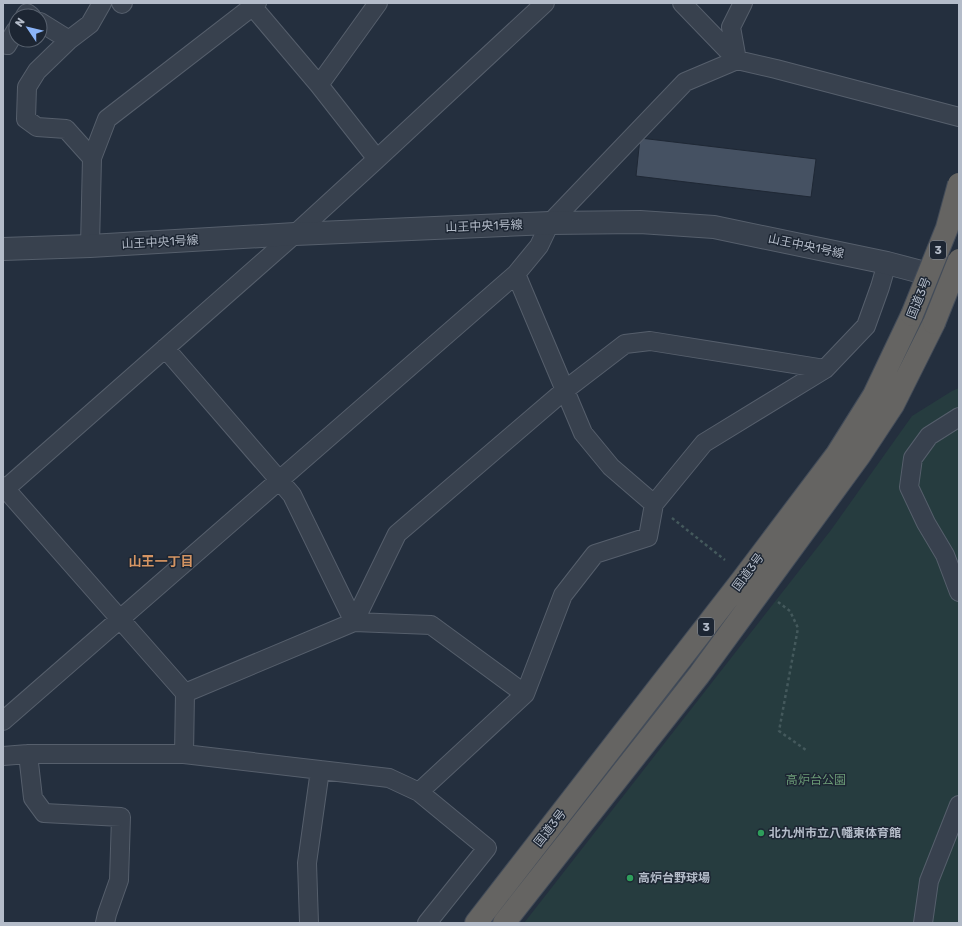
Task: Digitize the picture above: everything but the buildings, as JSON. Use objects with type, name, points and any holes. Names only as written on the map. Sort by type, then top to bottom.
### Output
[{"type":"highway","name":"国道3号","points":[[476,923],[737,587],[837,454],[874,395],[912,315],[947,228],[959,184]]},
{"type":"highway","name":"国道3号","points":[[504,923],[699,675],[860,455],[893,405],[934,323],[959,260]]},
{"type":"street","points":[[92,158],[66,129],[37,127],[26,119],[27,87],[37,71],[68,40],[90,24],[102,3]]},
{"type":"street","points":[[319,85],[378,3]]},
{"type":"street","points":[[184,754],[185,693],[4,489],[295,234],[545,3]]},
{"type":"street","points":[[682,3],[737,60],[959,117]]},
{"type":"street","points":[[737,60],[731,27],[743,3]]},
{"type":"street","points":[[90,246],[92,158],[107,119],[255,5],[377,159]]},
{"type":"street","points":[[48,27],[68,40]]},
{"type":"street","points":[[3,721],[516,274],[539,246],[550,223],[685,82],[737,60]]},
{"type":"street","name":"山王中央1号線","points":[[3,249],[550,223],[640,222],[714,227],[887,263],[959,282]]},
{"type":"street","points":[[419,792],[525,694],[563,595],[594,554],[648,537],[654,504],[704,443],[825,369],[866,326],[887,263]]},
{"type":"street","points":[[516,274],[583,433],[611,467],[654,504]]},
{"type":"street","points":[[354,622],[398,534],[565,390],[625,344],[650,341],[825,369]]},
{"type":"street","points":[[165,348],[292,495],[354,622]]},
{"type":"street","points":[[959,416],[929,436],[914,458],[909,487],[926,522],[945,555],[959,592]]},
{"type":"street","points":[[185,693],[354,622],[431,625],[525,694]]},
{"type":"street","points":[[28,754],[33,798],[44,813],[121,817],[119,880],[105,923]]},
{"type":"street","points":[[3,756],[28,754],[184,754],[389,778],[419,792],[487,848],[427,923]]},
{"type":"street","points":[[309,923],[307,863],[320,770]]},
{"type":"street","points":[[923,923],[929,881],[959,805]]},
{"type":"path","points":[[654,504],[725,560]]},
{"type":"path","points":[[774,599],[790,611],[798,628],[779,731],[806,750]]},
{"type":"green space","name":"高炉台公園","points":[[959,388],[959,923],[524,923],[831,530],[912,416]]},
{"type":"place","name":"北九州市立八幡東体育館","points":[[761,833]]},
{"type":"place","name":"高炉台野球場","points":[[630,878]]},
{"type":"district","name":"山王一丁目","points":[[161,561]]}]
